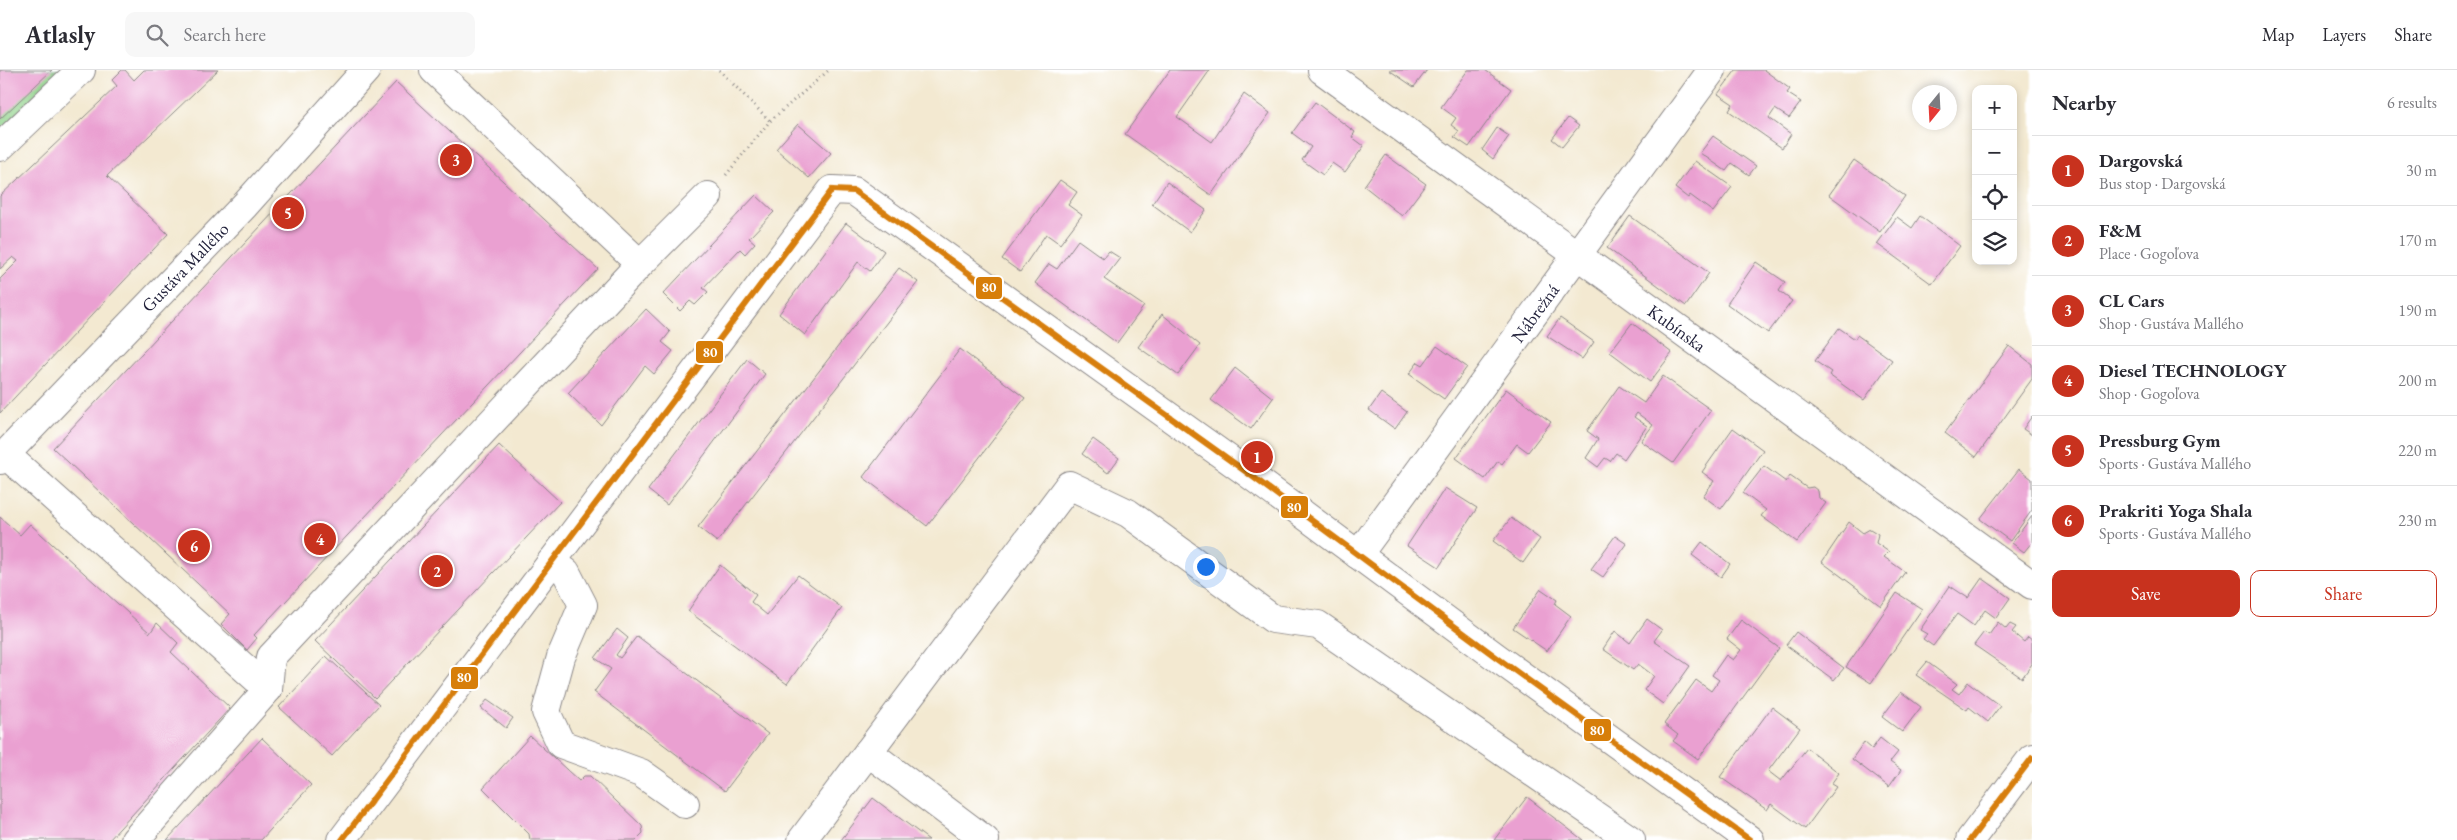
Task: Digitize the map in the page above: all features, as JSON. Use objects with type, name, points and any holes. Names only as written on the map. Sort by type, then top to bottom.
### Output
[{"type":"street","points":[[0,147],[81,70]]},
{"type":"street","name":"Gustáva Mallého","points":[[2,457],[245,206],[366,70]]},
{"type":"street","points":[[434,70],[640,264]]},
{"type":"street","name":"Kubínska","points":[[1322,70],[2032,585]]},
{"type":"street","name":"Nábrežná","points":[[1358,555],[1712,70]]},
{"type":"street","points":[[342,840],[832,190],[854,191],[1245,471],[1750,840]]},
{"type":"street","points":[[135,840],[268,689],[271,657],[640,264],[708,196]]},
{"type":"street","points":[[2,457],[268,689]]},
{"type":"street","points":[[802,840],[1068,485],[1128,513],[1273,619],[1318,625],[1632,840]]},
{"type":"street","points":[[552,562],[566,572],[583,605],[561,657],[546,712],[561,744],[641,773],[684,804]]},
{"type":"street","points":[[868,752],[985,840]]},
{"type":"street","points":[[1970,840],[2032,758]]},
{"type":"path","points":[[719,70],[770,121]]},
{"type":"path","points":[[708,196],[770,121],[829,70]]},
{"type":"green space","points":[[0,70],[83,70],[0,148]]},
{"type":"building","points":[[0,70],[52,70],[0,119]]},
{"type":"building","points":[[122,70],[125,70],[134,80],[144,70],[218,70],[107,176],[168,234],[0,413],[0,279],[18,261],[13,257],[0,269],[0,196],[117,86],[112,80]]},
{"type":"building","points":[[1170,70],[1210,70],[1177,117],[1212,142],[1244,94],[1270,113],[1211,195],[1125,134]]},
{"type":"building","points":[[1389,70],[1427,70],[1414,87]]},
{"type":"building","points":[[1468,70],[1485,70],[1511,89],[1469,147],[1454,137],[1459,131],[1451,125],[1456,118],[1441,107]]},
{"type":"building","points":[[1736,70],[1764,70],[1790,89],[1787,93],[1801,102],[1789,118],[1775,109],[1769,118],[1791,134],[1782,148],[1729,111],[1733,104],[1718,94]]},
{"type":"building","points":[[396,82],[598,269],[254,635],[257,638],[247,650],[221,624],[230,614],[53,448]]},
{"type":"building","points":[[1315,102],[1355,132],[1352,137],[1364,146],[1345,172],[1332,163],[1323,175],[1302,160],[1311,147],[1292,133]]},
{"type":"building","points":[[1568,118],[1579,126],[1562,147],[1552,139]]},
{"type":"building","points":[[798,124],[831,153],[809,178],[776,149]]},
{"type":"building","points":[[1497,128],[1509,136],[1493,159],[1482,150]]},
{"type":"building","points":[[1713,136],[1756,166],[1749,175],[1732,163],[1726,171],[1700,153]]},
{"type":"building","points":[[1386,155],[1426,184],[1402,216],[1364,186]]},
{"type":"building","points":[[1854,160],[1905,196],[1880,232],[1829,195]]},
{"type":"building","points":[[1695,161],[1732,187],[1713,212],[1690,195],[1688,198],[1675,188]]},
{"type":"building","points":[[1060,180],[1077,192],[1068,205],[1082,215],[1060,244],[1046,234],[1020,272],[1002,259]]},
{"type":"building","points":[[1167,182],[1206,210],[1190,232],[1152,204]]},
{"type":"building","points":[[756,195],[774,212],[749,238],[755,243],[745,254],[740,249],[703,288],[708,292],[695,305],[690,301],[680,311],[663,294]]},
{"type":"building","points":[[1630,216],[1709,273],[1686,306],[1607,248]]},
{"type":"building","points":[[1920,216],[1960,246],[1932,284],[1877,244],[1897,217],[1912,228]]},
{"type":"building","points":[[846,223],[884,251],[870,271],[858,262],[805,335],[779,314]]},
{"type":"building","points":[[1078,240],[1103,258],[1109,251],[1120,258],[1104,279],[1144,306],[1117,343],[1035,283],[1049,264],[1057,269]]},
{"type":"building","points":[[1756,262],[1785,282],[1779,291],[1792,301],[1768,333],[1727,304]]},
{"type":"building","points":[[899,268],[918,282],[717,542],[698,527]]},
{"type":"building","points":[[646,309],[670,332],[662,342],[673,351],[654,374],[645,366],[601,425],[568,393]]},
{"type":"building","points":[[1162,314],[1200,345],[1178,375],[1138,347]]},
{"type":"building","points":[[1560,318],[1594,342],[1582,359],[1547,336]]},
{"type":"building","points":[[1632,323],[1672,353],[1650,382],[1610,352]]},
{"type":"building","points":[[1839,328],[1855,339],[1857,335],[1892,360],[1864,400],[1829,375],[1831,372],[1815,361]]},
{"type":"building","points":[[1437,346],[1467,367],[1444,399],[1409,374],[1418,362],[1423,365]]},
{"type":"building","points":[[2009,346],[2032,364],[2032,379],[1976,457],[1945,433]]},
{"type":"building","points":[[960,349],[1025,398],[927,526],[863,477]]},
{"type":"building","points":[[747,359],[765,374],[667,505],[648,490]]},
{"type":"building","points":[[1235,368],[1273,398],[1251,429],[1211,400]]},
{"type":"building","points":[[1663,376],[1711,410],[1673,463],[1641,441],[1653,425],[1637,413],[1634,417],[1647,426],[1624,459],[1616,453],[1610,461],[1605,458],[1598,467],[1586,458],[1598,439],[1587,431],[1619,386],[1644,403]]},
{"type":"building","points":[[1506,389],[1551,422],[1528,452],[1517,444],[1502,464],[1498,461],[1485,479],[1456,458]]},
{"type":"building","points":[[1381,393],[1407,412],[1395,429],[1369,410]]},
{"type":"building","points":[[2032,416],[2032,435],[2023,429]]},
{"type":"building","points":[[1733,428],[1763,450],[1721,509],[1703,496],[1714,481],[1702,472]]},
{"type":"building","points":[[1093,439],[1119,458],[1108,473],[1082,454]]},
{"type":"building","points":[[499,445],[560,502],[375,698],[315,641]]},
{"type":"building","points":[[1764,466],[1786,482],[1790,476],[1807,488],[1813,487],[1818,491],[1819,498],[1826,503],[1797,542],[1761,516],[1766,510],[1743,493]]},
{"type":"building","points":[[2019,469],[2032,479],[2032,510],[2010,541],[1980,519]]},
{"type":"building","points":[[1445,488],[1477,508],[1439,567],[1407,546]]},
{"type":"building","points":[[2032,516],[2032,542],[2024,552],[2012,543]]},
{"type":"building","points":[[0,517],[20,535],[30,524],[150,633],[157,623],[178,643],[171,652],[230,708],[109,840],[0,840]]},
{"type":"building","points":[[1511,518],[1540,539],[1523,563],[1493,541]]},
{"type":"building","points":[[1849,522],[1863,533],[1870,529],[1878,534],[1876,543],[1889,552],[1884,557],[1905,572],[1881,606],[1822,562]]},
{"type":"building","points":[[1615,536],[1627,544],[1603,577],[1591,569]]},
{"type":"building","points":[[1702,542],[1730,564],[1721,577],[1692,555]]},
{"type":"building","points":[[720,565],[756,595],[751,602],[767,615],[798,575],[842,608],[787,684],[688,611]]},
{"type":"building","points":[[1982,578],[2010,598],[1996,618],[1985,610],[1974,626],[1957,614],[1933,646],[1923,639],[1927,634],[1920,630],[1950,586],[1968,598]]},
{"type":"building","points":[[1541,589],[1557,600],[1555,604],[1571,616],[1547,651],[1513,628]]},
{"type":"building","points":[[1897,593],[1922,609],[1871,683],[1846,667]]},
{"type":"building","points":[[1647,619],[1662,630],[1654,641],[1690,666],[1663,704],[1644,690],[1654,676],[1638,664],[1633,670],[1603,649],[1615,631],[1630,643]]},
{"type":"building","points":[[1741,620],[1779,648],[1698,759],[1673,741],[1678,735],[1664,724],[1696,680],[1711,691],[1719,680],[1712,675],[1726,655],[1733,660],[1741,650],[1727,639]]},
{"type":"building","points":[[1998,622],[2006,629],[2010,624],[2016,627],[2012,632],[2024,642],[2028,637],[2032,640],[2032,664],[2022,678],[1974,645],[1984,632],[1989,635]]},
{"type":"building","points":[[617,629],[628,638],[616,655],[620,658],[637,636],[768,734],[725,791],[594,692],[611,669],[595,658]]},
{"type":"building","points":[[1796,632],[1844,668],[1834,680],[1786,645]]},
{"type":"building","points":[[326,656],[379,705],[332,756],[279,707]]},
{"type":"building","points":[[1927,662],[1957,684],[1952,689],[1959,694],[1968,682],[2000,706],[1988,722],[1969,707],[1967,710],[1916,675]]},
{"type":"building","points":[[1901,692],[1921,707],[1902,732],[1882,717]]},
{"type":"building","points":[[487,700],[513,718],[506,728],[481,708]]},
{"type":"building","points":[[1772,707],[1800,728],[1768,771],[1781,781],[1807,748],[1839,773],[1831,784],[1836,787],[1805,829],[1771,804],[1767,810],[1720,777]]},
{"type":"building","points":[[530,736],[579,781],[584,776],[590,776],[642,826],[643,833],[636,840],[530,840],[529,834],[483,788]]},
{"type":"building","points":[[262,738],[311,785],[261,840],[167,840]]},
{"type":"building","points":[[1880,738],[1898,752],[1890,762],[1901,770],[1889,787],[1852,759],[1864,742],[1872,749]]},
{"type":"building","points":[[1527,797],[1583,840],[1494,840]]},
{"type":"building","points":[[873,798],[929,840],[841,840]]},
{"type":"transit line","name":"80","points":[[832,190],[854,191],[1245,471],[1496,657],[1750,840]]},
{"type":"transit line","name":"80","points":[[342,840],[832,190]]},
{"type":"transit line","name":"80","points":[[1970,840],[2032,758]]},
{"type":"place","name":"CL Cars","points":[[456,160]]},
{"type":"place","name":"Pressburg Gym","points":[[288,213]]},
{"type":"place","name":"Dargovská","points":[[1257,457]]},
{"type":"place","name":"Diesel TECHNOLOGY","points":[[320,539]]},
{"type":"place","name":"Prakriti Yoga Shala","points":[[194,546]]},
{"type":"place","name":"F&M","points":[[437,571]]}]
